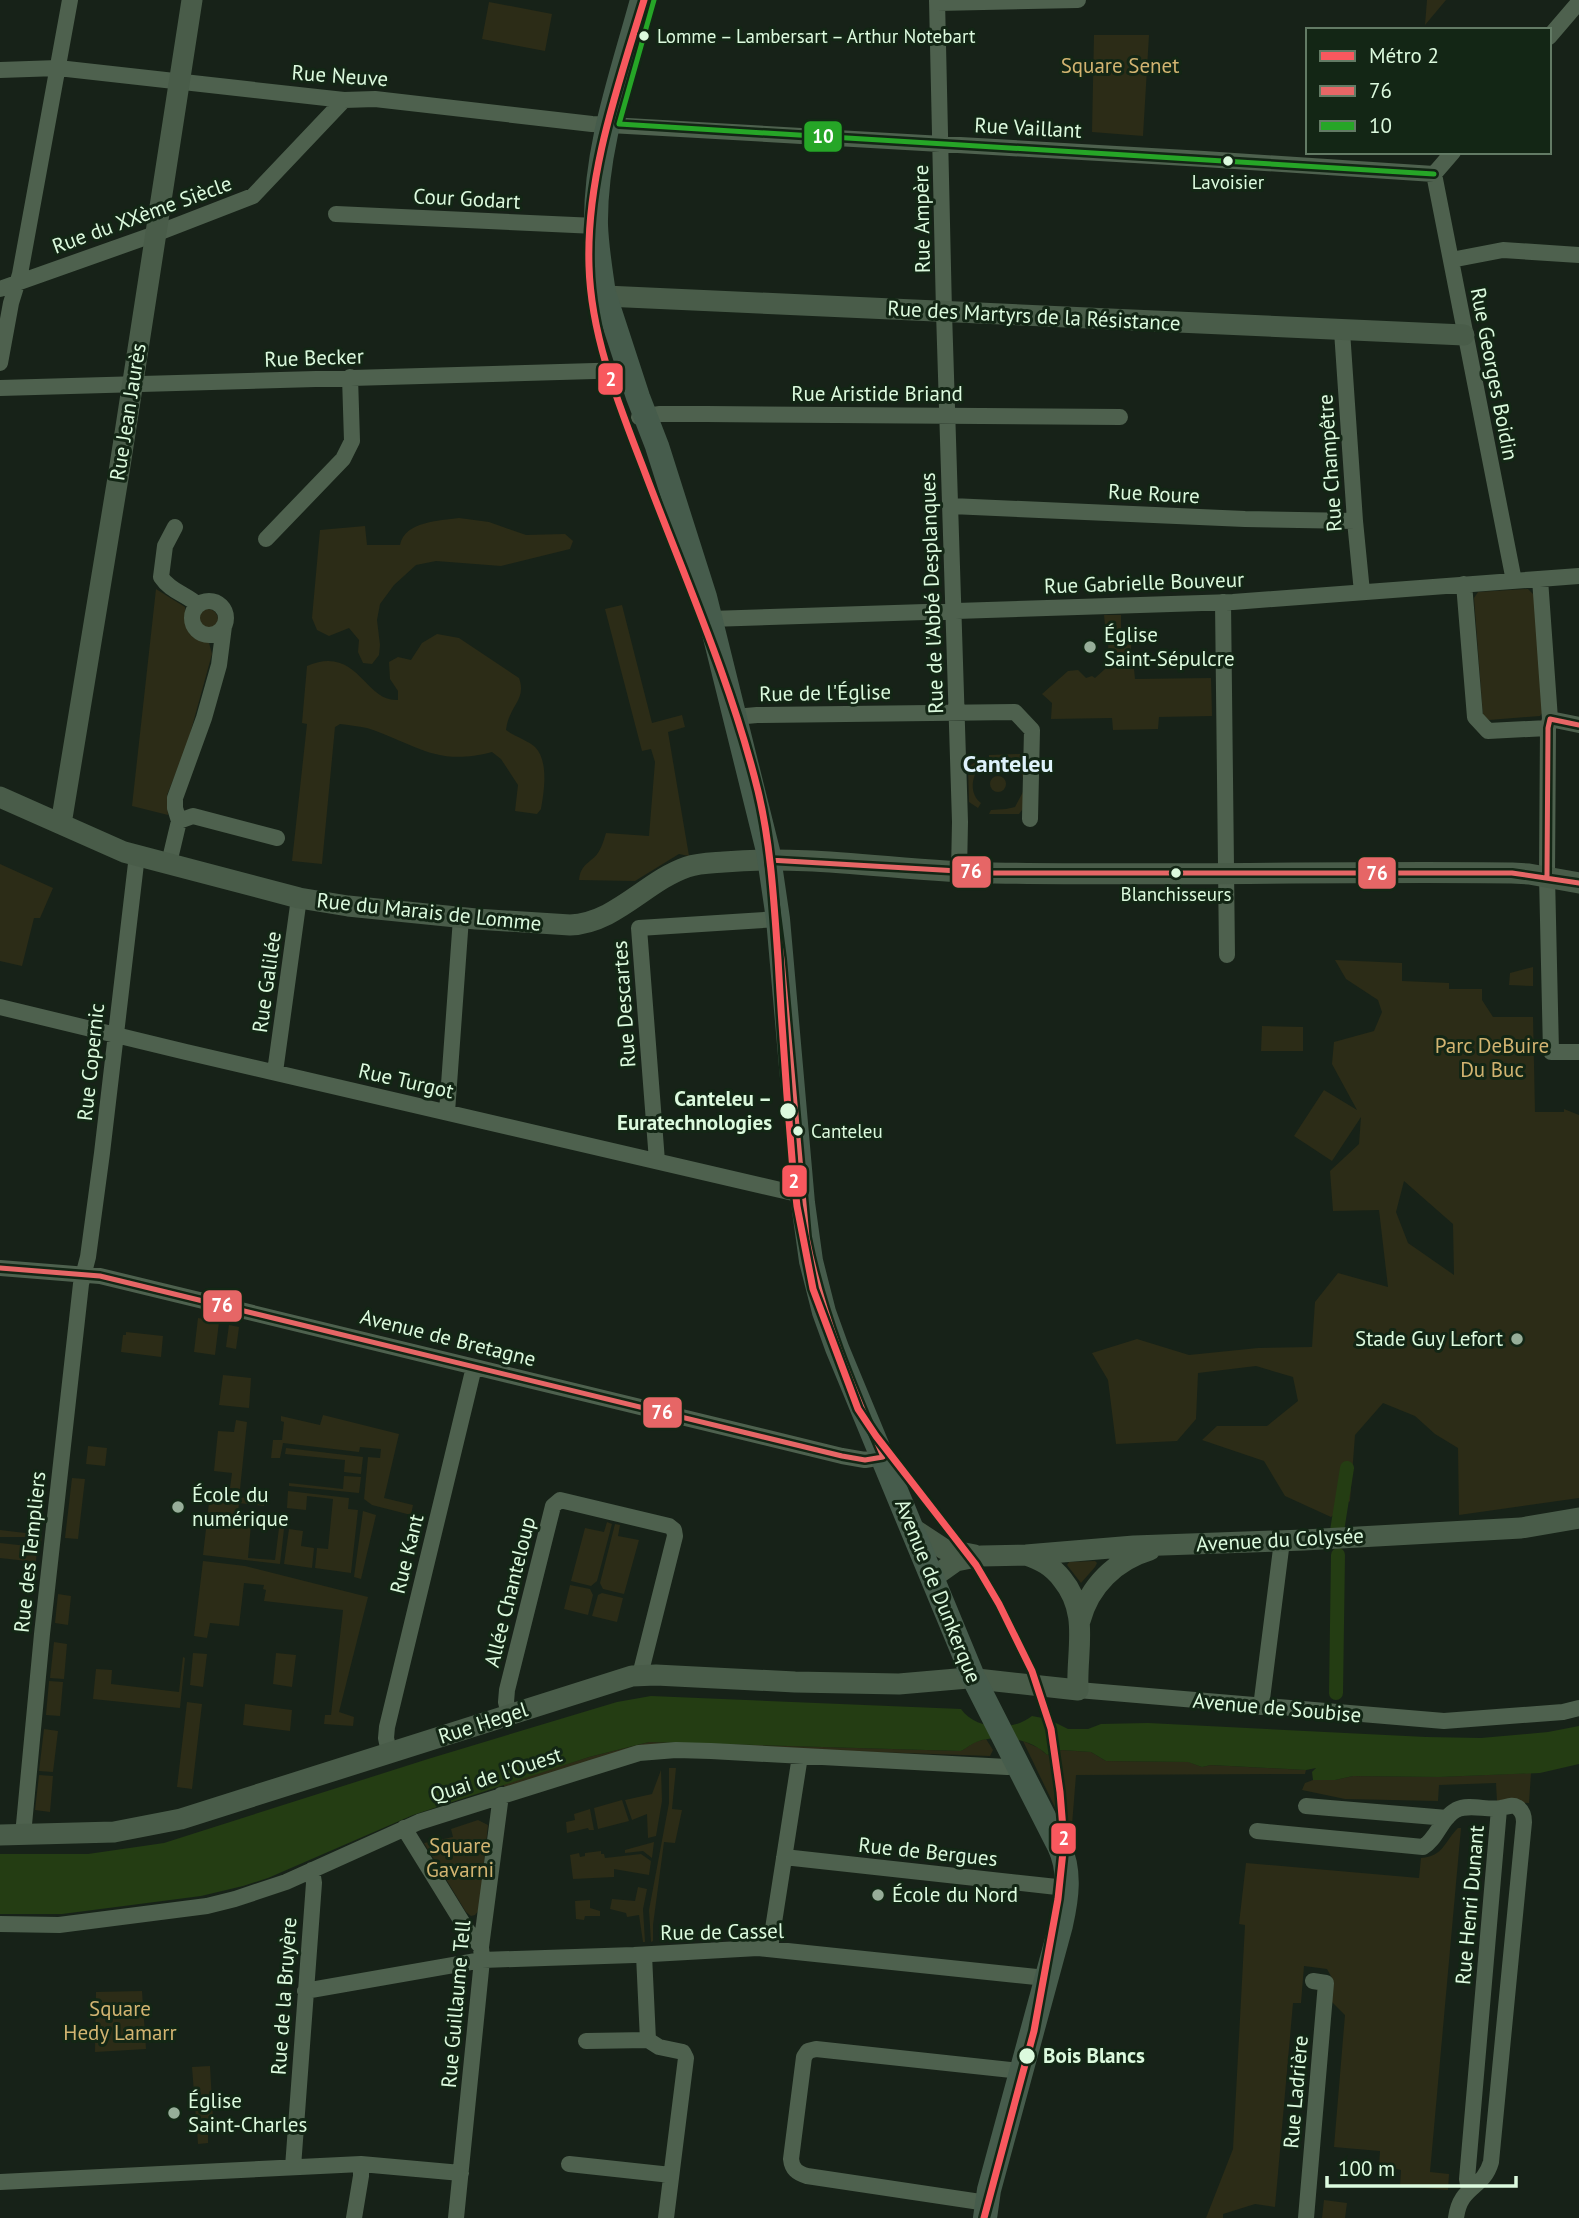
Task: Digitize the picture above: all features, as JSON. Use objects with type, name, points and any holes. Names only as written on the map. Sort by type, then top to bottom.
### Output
[{"type":"main road","name":"Avenue de Dunkerque","points":[[642,0],[599,187],[596,226],[599,263],[604,296],[624,371],[640,417],[657,446],[710,619],[769,860],[778,919],[809,1249],[835,1345],[978,1686],[1063,1853],[1067,1871],[1061,1925],[986,2210]]},
{"type":"main road","name":"Avenue de Dunkerque","points":[[614,124],[653,0]]},
{"type":"street","points":[[0,363],[11,303],[18,283],[70,0]]},
{"type":"street","name":"Rue Jean Jaurès","points":[[61,824],[192,0]]},
{"type":"street","points":[[937,1],[1078,0]]},
{"type":"street","name":"Rue Ampère","points":[[937,1],[944,312]]},
{"type":"street","points":[[1551,35],[1579,2]]},
{"type":"street","name":"Rue Neuve","points":[[0,70],[58,68],[344,100],[374,99],[614,124]]},
{"type":"street","name":"Rue du XXème Siècle","points":[[0,289],[253,196],[344,100]]},
{"type":"street","name":"Rue Vaillant","points":[[614,124],[1434,174]]},
{"type":"street","points":[[1434,174],[1451,154]]},
{"type":"street","name":"Rue Georges Boidin","points":[[1434,174],[1514,581]]},
{"type":"street","name":"Cour Godart","points":[[335,214],[596,226]]},
{"type":"street","points":[[1451,260],[1503,250],[1579,255]]},
{"type":"street","name":"Rue des Martyrs de la Résistance","points":[[604,296],[1465,335]]},
{"type":"street","name":"Rue de l'Abbé Desplanques","points":[[944,312],[960,822],[959,872]]},
{"type":"street","name":"Rue Champêtre","points":[[1342,331],[1362,593]]},
{"type":"street","name":"Rue Becker","points":[[0,388],[624,371]]},
{"type":"street","points":[[266,539],[343,459],[352,441],[349,377]]},
{"type":"street","name":"Rue Aristide Briand","points":[[640,417],[1119,416]]},
{"type":"street","name":"Rue Roure","points":[[951,506],[1355,521]]},
{"type":"street","points":[[175,527],[165,546],[161,577],[165,584],[187,596],[198,606]]},
{"type":"street","name":"Rue Gabrielle Bouveur","points":[[710,619],[1223,602],[1579,576]]},
{"type":"street","points":[[1540,579],[1549,724],[1547,876],[1551,1052],[1579,1052]]},
{"type":"street","points":[[1464,584],[1475,717],[1488,731],[1549,724],[1579,725]]},
{"type":"street","points":[[169,863],[179,821],[174,808],[175,798],[208,705],[219,665],[224,626],[225,615],[219,605],[209,601],[198,606],[192,614],[192,620],[201,633],[211,635],[224,626]]},
{"type":"street","points":[[1223,602],[1227,955]]},
{"type":"street","name":"Rue de l'Église","points":[[735,717],[1015,712],[1032,730],[1030,820]]},
{"type":"street","name":"Rue du Marais de Lomme","points":[[0,797],[137,855],[299,898],[461,918],[583,924],[595,921],[621,907],[648,888],[688,867],[721,862],[769,860],[959,872],[1495,873],[1547,876],[1579,883]]},
{"type":"street","points":[[179,821],[193,816],[277,838]]},
{"type":"street","name":"Rue Copernic","points":[[83,1273],[88,1257],[137,855]]},
{"type":"street","name":"Rue Galilée","points":[[275,1072],[299,898]]},
{"type":"street","points":[[621,907],[639,928],[778,919]]},
{"type":"street","points":[[447,1112],[461,918]]},
{"type":"street","name":"Rue Descartes","points":[[639,928],[657,1161]]},
{"type":"street","name":"Rue Turgot","points":[[0,1007],[802,1195]]},
{"type":"street","name":"Avenue de Bretagne","points":[[0,1268],[100,1276],[842,1456],[865,1460],[883,1458]]},
{"type":"street","name":"Rue des Templiers","points":[[23,1835],[45,1609],[83,1273]]},
{"type":"street","name":"Rue Kant","points":[[389,1752],[387,1727],[474,1367]]},
{"type":"street","name":"Allée Chanteloup","points":[[509,1714],[507,1690],[553,1506],[560,1500],[669,1526],[674,1530],[675,1536],[640,1675]]},
{"type":"street","name":"Avenue du Colysée","points":[[932,1578],[956,1561],[981,1556],[1521,1528],[1579,1518]]},
{"type":"street","name":"Avenue du Colysée","points":[[912,1528],[944,1549],[981,1556]]},
{"type":"street","points":[[1261,1707],[1282,1541]]},
{"type":"street","points":[[1080,1622],[1090,1596],[1113,1570],[1128,1559],[1169,1545]]},
{"type":"street","points":[[1026,1555],[1048,1565],[1061,1577],[1076,1601],[1080,1622],[1078,1690]]},
{"type":"street","name":"Rue Hegel","points":[[0,1835],[114,1832],[181,1819],[618,1679],[640,1675],[887,1684],[960,1678],[978,1686]]},
{"type":"street","name":"Avenue de Soubise","points":[[978,1686],[1078,1690],[1444,1721],[1563,1712],[1579,1708]]},
{"type":"street","name":"Quai de l'Ouest","points":[[0,1924],[59,1925],[207,1906],[256,1893],[404,1828],[639,1753],[676,1750],[1019,1766]]},
{"type":"street","points":[[770,1948],[800,1756]]},
{"type":"street","name":"Rue Guillaume Tell","points":[[456,2218],[482,1953],[501,1795]]},
{"type":"street","points":[[1306,1806],[1447,1818]]},
{"type":"street","points":[[1469,2190],[1483,2179],[1491,2162],[1524,1822],[1519,1808],[1509,1806],[1499,1809]]},
{"type":"street","name":"Rue Henri Dunant","points":[[1257,1831],[1423,1847],[1430,1843],[1452,1813],[1462,1808],[1499,1809],[1466,2179],[1469,2190],[1461,2198],[1457,2218]]},
{"type":"street","points":[[404,1828],[482,1953]]},
{"type":"street","name":"Rue de Bergues","points":[[784,1857],[1066,1888]]},
{"type":"street","name":"Rue de la Bruyère","points":[[293,2167],[314,1883],[312,1870]]},
{"type":"street","name":"Rue de Cassel","points":[[305,1991],[482,1953],[644,1955],[770,1948],[1046,1978]]},
{"type":"street","points":[[644,1955],[648,2040]]},
{"type":"street","name":"Rue Ladrière","points":[[1306,2218],[1326,1983],[1313,1981]]},
{"type":"street","points":[[586,2041],[648,2040],[659,2047],[683,2052],[686,2058],[666,2218]]},
{"type":"street","points":[[986,2210],[796,2172],[790,2159],[804,2057],[808,2051],[816,2049],[1021,2071]]},
{"type":"street","points":[[0,2182],[361,2164],[461,2173]]},
{"type":"street","points":[[354,2218],[361,2164]]},
{"type":"street","points":[[569,2164],[671,2175]]},
{"type":"green space","points":[[1427,0],[1446,0],[1425,25]]},
{"type":"green space","points":[[489,2],[552,14],[545,51],[482,39]]},
{"type":"green space","name":"Square Senet","points":[[1094,35],[1149,35],[1143,136],[1092,132]]},
{"type":"green space","points":[[459,518],[489,522],[526,535],[565,534],[573,541],[570,549],[501,566],[436,561],[416,565],[394,585],[380,604],[377,620],[379,655],[372,664],[363,663],[358,652],[359,640],[349,628],[329,636],[317,630],[312,618],[320,530],[365,526],[367,545],[400,545],[403,537],[416,527]]},
{"type":"green space","points":[[156,589],[185,607],[186,626],[192,634],[209,643],[212,654],[187,745],[167,795],[168,815],[132,806]]},
{"type":"green space","points":[[1528,589],[1534,595],[1544,711],[1540,716],[1489,720],[1483,716],[1474,598],[1478,592]]},
{"type":"green space","points":[[622,605],[652,723],[682,715],[685,727],[668,732],[689,856],[679,854],[635,881],[579,880],[583,868],[599,851],[606,833],[649,836],[655,762],[651,749],[642,751],[605,609]]},
{"type":"green space","points":[[208,609],[215,612],[218,619],[215,626],[208,629],[201,626],[198,619],[201,612]]},
{"type":"green space","points":[[1104,615],[1121,615],[1121,642],[1131,642],[1131,649],[1123,656],[1126,666],[1134,669],[1135,679],[1211,678],[1212,716],[1159,717],[1158,729],[1113,730],[1112,718],[1051,719],[1052,703],[1042,694],[1068,671],[1078,670],[1086,678],[1095,678],[1105,669],[1109,625],[1105,625]]},
{"type":"green space","points":[[437,634],[459,638],[519,678],[521,692],[510,714],[506,730],[535,747],[539,753],[544,768],[541,809],[537,814],[515,811],[518,785],[501,759],[492,752],[456,757],[441,755],[367,728],[340,724],[335,727],[322,864],[292,861],[307,724],[302,723],[307,666],[324,661],[338,662],[350,668],[377,693],[398,700],[398,691],[390,679],[389,662],[398,657],[411,660],[422,643]]},
{"type":"green space","points":[[1020,754],[1026,766],[1023,778],[1015,764],[1006,760],[989,759],[989,755]]},
{"type":"green space","points":[[978,760],[981,765],[975,774],[973,790],[981,803],[978,808],[969,802],[968,767]]},
{"type":"green space","points":[[995,776],[1001,776],[1006,784],[1004,790],[995,792],[990,787],[990,781]]},
{"type":"green space","points":[[1024,790],[1025,806],[1019,814],[989,814],[991,810],[1015,807]]},
{"type":"green space","points":[[0,864],[53,888],[40,918],[34,918],[22,966],[0,961]]},
{"type":"green space","name":"Parc DeBuire Du Buc","points":[[1335,960],[1402,963],[1402,981],[1449,983],[1449,989],[1482,989],[1482,1000],[1493,1017],[1533,1017],[1535,1112],[1564,1112],[1564,1109],[1579,1115],[1579,1498],[1459,1515],[1458,1448],[1435,1434],[1415,1416],[1383,1403],[1355,1435],[1350,1501],[1331,1517],[1285,1496],[1264,1461],[1202,1440],[1217,1426],[1267,1426],[1298,1401],[1293,1377],[1256,1366],[1198,1373],[1196,1419],[1177,1441],[1116,1444],[1108,1380],[1092,1353],[1137,1339],[1189,1355],[1258,1348],[1312,1347],[1315,1302],[1338,1273],[1388,1287],[1379,1210],[1333,1211],[1330,1171],[1359,1144],[1361,1117],[1332,1161],[1294,1136],[1324,1090],[1357,1110],[1332,1064],[1334,1042],[1374,1031],[1382,1012],[1378,1000],[1346,979]],"holes":[[[1404,1181],[1453,1224],[1454,1275],[1408,1243],[1396,1212]]]},
{"type":"green space","points":[[1533,967],[1533,986],[1509,985],[1510,973]]},
{"type":"green space","points":[[1262,1026],[1303,1027],[1303,1051],[1261,1051]]},
{"type":"green space","points":[[198,1318],[219,1322],[215,1355],[194,1352]]},
{"type":"green space","points":[[229,1325],[239,1327],[236,1349],[226,1347]]},
{"type":"green space","points":[[126,1332],[163,1336],[161,1357],[121,1352],[123,1335],[126,1335]]},
{"type":"green space","points":[[223,1375],[251,1378],[249,1408],[219,1405]]},
{"type":"green space","points":[[323,1415],[399,1434],[384,1498],[413,1505],[411,1515],[372,1505],[364,1499],[368,1457],[380,1458],[381,1449],[360,1447],[359,1452],[283,1443],[280,1458],[271,1458],[273,1440],[282,1440],[284,1422],[281,1421],[281,1416],[320,1425]]},
{"type":"green space","points":[[236,1420],[247,1422],[240,1489],[230,1488],[232,1473],[214,1471],[218,1431],[234,1432]]},
{"type":"green space","points":[[88,1446],[107,1448],[105,1466],[86,1464]]},
{"type":"green space","points":[[286,1448],[363,1457],[361,1474],[344,1472],[345,1460],[285,1454]]},
{"type":"green space","points":[[344,1476],[361,1477],[359,1493],[289,1486],[289,1483],[343,1489]]},
{"type":"green space","points":[[72,1478],[85,1479],[78,1539],[65,1538]]},
{"type":"green space","points":[[288,1491],[349,1498],[348,1509],[358,1510],[351,1573],[315,1568],[317,1548],[328,1549],[333,1499],[307,1496],[306,1510],[287,1508]]},
{"type":"green space","points":[[210,1494],[265,1500],[264,1506],[239,1503],[237,1522],[251,1524],[248,1558],[275,1560],[279,1528],[284,1529],[280,1564],[203,1555]]},
{"type":"green space","points":[[363,1511],[376,1515],[361,1579],[354,1577]]},
{"type":"green space","points":[[607,1522],[612,1524],[597,1581],[591,1586],[571,1581],[585,1528],[604,1532]]},
{"type":"green space","points":[[615,1524],[620,1525],[618,1536],[639,1540],[624,1594],[603,1589],[600,1583]]},
{"type":"green space","points":[[289,1529],[303,1531],[301,1546],[314,1548],[312,1568],[284,1564]]},
{"type":"green space","points":[[0,1530],[42,1535],[41,1542],[28,1540],[28,1537],[0,1537]]},
{"type":"green space","points":[[0,1543],[37,1547],[36,1562],[0,1558]]},
{"type":"green space","points":[[203,1561],[245,1566],[368,1597],[339,1712],[354,1717],[353,1726],[324,1724],[325,1715],[331,1715],[343,1610],[264,1601],[264,1585],[244,1583],[239,1626],[210,1623],[207,1638],[194,1636]]},
{"type":"green space","points":[[1095,1561],[1095,1567],[1081,1583],[1067,1565],[1069,1562]]},
{"type":"green space","points":[[570,1585],[590,1589],[593,1595],[588,1615],[564,1609]]},
{"type":"green space","points":[[602,1593],[623,1598],[617,1622],[592,1616],[598,1595]]},
{"type":"green space","points":[[58,1594],[71,1596],[68,1625],[55,1623]]},
{"type":"green space","points":[[54,1642],[67,1644],[64,1679],[50,1678]]},
{"type":"green space","points":[[193,1653],[207,1654],[203,1687],[190,1685]]},
{"type":"green space","points":[[276,1653],[296,1655],[292,1687],[273,1684]]},
{"type":"green space","points":[[183,1657],[180,1708],[93,1699],[96,1669],[112,1670],[111,1684],[179,1692]]},
{"type":"green space","points":[[49,1681],[63,1682],[60,1716],[46,1715]]},
{"type":"green space","points":[[187,1702],[202,1704],[192,1789],[177,1787]]},
{"type":"green space","points":[[245,1704],[292,1710],[290,1731],[243,1725]]},
{"type":"green space","points":[[44,1729],[58,1731],[53,1772],[39,1771]]},
{"type":"green space","points":[[986,1739],[993,1750],[990,1756],[702,1746],[506,1789],[504,1786],[589,1757],[649,1742],[961,1751]]},
{"type":"green space","points":[[1023,1741],[1047,1755],[1062,1750],[1091,1752],[1106,1761],[1189,1762],[1202,1767],[1211,1765],[1306,1770],[1305,1774],[1076,1775],[1072,1825],[1065,1828]]},
{"type":"green space","points":[[669,1768],[676,1768],[672,1809],[682,1810],[675,1843],[664,1842],[651,1942],[649,1910],[669,1803]]},
{"type":"green space","points":[[661,1770],[662,1801],[656,1836],[648,1838],[647,1814],[632,1820],[625,1800],[652,1794]]},
{"type":"green space","points":[[1531,1773],[1529,1803],[1497,1802],[1496,1783],[1439,1785],[1438,1801],[1345,1799],[1302,1790],[1305,1783],[1313,1780],[1335,1780],[1353,1776],[1439,1777]]},
{"type":"green space","points":[[39,1775],[53,1776],[50,1812],[35,1810]]},
{"type":"green space","points":[[622,1800],[629,1821],[598,1829],[594,1808]]},
{"type":"green space","points":[[590,1809],[594,1830],[588,1828],[567,1833],[566,1822],[575,1820],[574,1814]]},
{"type":"green space","name":"Square Gavarni","points":[[478,1820],[488,1825],[479,1910],[471,1916],[424,1843],[453,1837],[451,1829]]},
{"type":"green space","points":[[1458,1828],[1461,1828],[1430,2172],[1449,2174],[1448,2190],[1400,2186],[1401,2170],[1392,2168],[1392,2165],[1388,2165],[1388,2168],[1379,2167],[1380,2151],[1334,2147],[1345,2015],[1331,2001],[1333,1980],[1327,1969],[1304,1966],[1301,2003],[1293,2003],[1275,2207],[1255,2204],[1223,2214],[1223,2218],[1206,2218],[1233,2149],[1245,1925],[1239,1924],[1246,1863],[1419,1878],[1421,1858],[1439,1851]]},
{"type":"green space","points":[[654,1842],[652,1858],[643,1851],[625,1853],[625,1850]]},
{"type":"green space","points":[[601,1851],[605,1858],[641,1854],[651,1861],[649,1875],[614,1869],[614,1877],[573,1879],[570,1855],[579,1853],[580,1857],[585,1856],[585,1853]]},
{"type":"green space","points":[[638,1887],[647,1889],[643,1909],[645,1942],[639,1915],[627,1917],[626,1913],[610,1909],[612,1899],[635,1901]]},
{"type":"green space","points":[[590,1900],[590,1908],[600,1911],[600,1916],[576,1919],[575,1901]]},
{"type":"green space","name":"Square Hedy Lamarr","points":[[142,1991],[146,2049],[95,2052],[96,1992]]},
{"type":"green space","points":[[210,2066],[213,2119],[208,2120],[208,2143],[198,2144],[192,2067]]},
{"type":"green space","points":[[1324,2200],[1347,2203],[1345,2218],[1322,2218]]},
{"type":"shaded area","points":[[651,1696],[961,1709],[985,1725],[1015,1725],[1032,1716],[1048,1719],[1068,1729],[1088,1729],[1101,1724],[1148,1723],[1481,1738],[1548,1732],[1579,1726],[1579,1764],[1540,1773],[1439,1777],[1353,1776],[1335,1780],[1313,1780],[1312,1772],[1316,1768],[1202,1767],[1188,1762],[1106,1761],[1091,1752],[1062,1750],[1047,1755],[1033,1745],[1008,1738],[982,1740],[961,1751],[649,1742],[589,1757],[413,1815],[268,1878],[243,1886],[201,1896],[62,1914],[0,1914],[0,1854],[88,1854],[164,1843],[428,1759],[617,1702]]},
{"type":"waterway","points":[[1337,1531],[1347,1468]]},
{"type":"waterway","points":[[1336,1693],[1338,1555]]},
{"type":"metro line","name":"2","points":[[644,0],[614,98],[598,165],[589,232],[591,292],[601,345],[616,396],[721,669],[758,791],[773,895],[793,1171],[813,1289],[858,1409],[976,1565],[999,1604],[1032,1671],[1051,1729],[1064,1842],[1058,1899],[1034,2031],[984,2218]]},
{"type":"transit line","name":"10","points":[[619,124],[654,0]]},
{"type":"transit line","name":"10","points":[[619,124],[1434,174]]},
{"type":"transit line","name":"76","points":[[1547,876],[1548,728],[1550,719],[1579,725]]},
{"type":"transit line","name":"76","points":[[769,860],[993,873],[1512,873],[1579,883]]},
{"type":"transit line","name":"76","points":[[769,860],[782,959],[807,1237],[829,1321],[883,1457]]},
{"type":"transit line","name":"76","points":[[0,1268],[100,1276],[842,1456],[865,1460],[883,1457]]},
{"type":"place","name":"Lomme – Lambersart – Arthur Notebart","points":[[644,36]]},
{"type":"place","name":"Lavoisier","points":[[1228,161]]},
{"type":"place","name":"Église Saint-Sépulcre","points":[[1090,647]]},
{"type":"place","name":"Blanchisseurs","points":[[1176,873]]},
{"type":"place","name":"Canteleu – Euratechnologies","points":[[788,1111]]},
{"type":"place","name":"Canteleu","points":[[798,1131]]},
{"type":"place","name":"Stade Guy Lefort","points":[[1517,1339]]},
{"type":"place","name":"École du numérique","points":[[178,1507]]},
{"type":"place","name":"École du Nord","points":[[878,1895]]},
{"type":"place","name":"Bois Blancs","points":[[1027,2056]]},
{"type":"place","name":"Église Saint-Charles","points":[[174,2113]]},
{"type":"district","name":"Canteleu","points":[[1008,764]]}]
